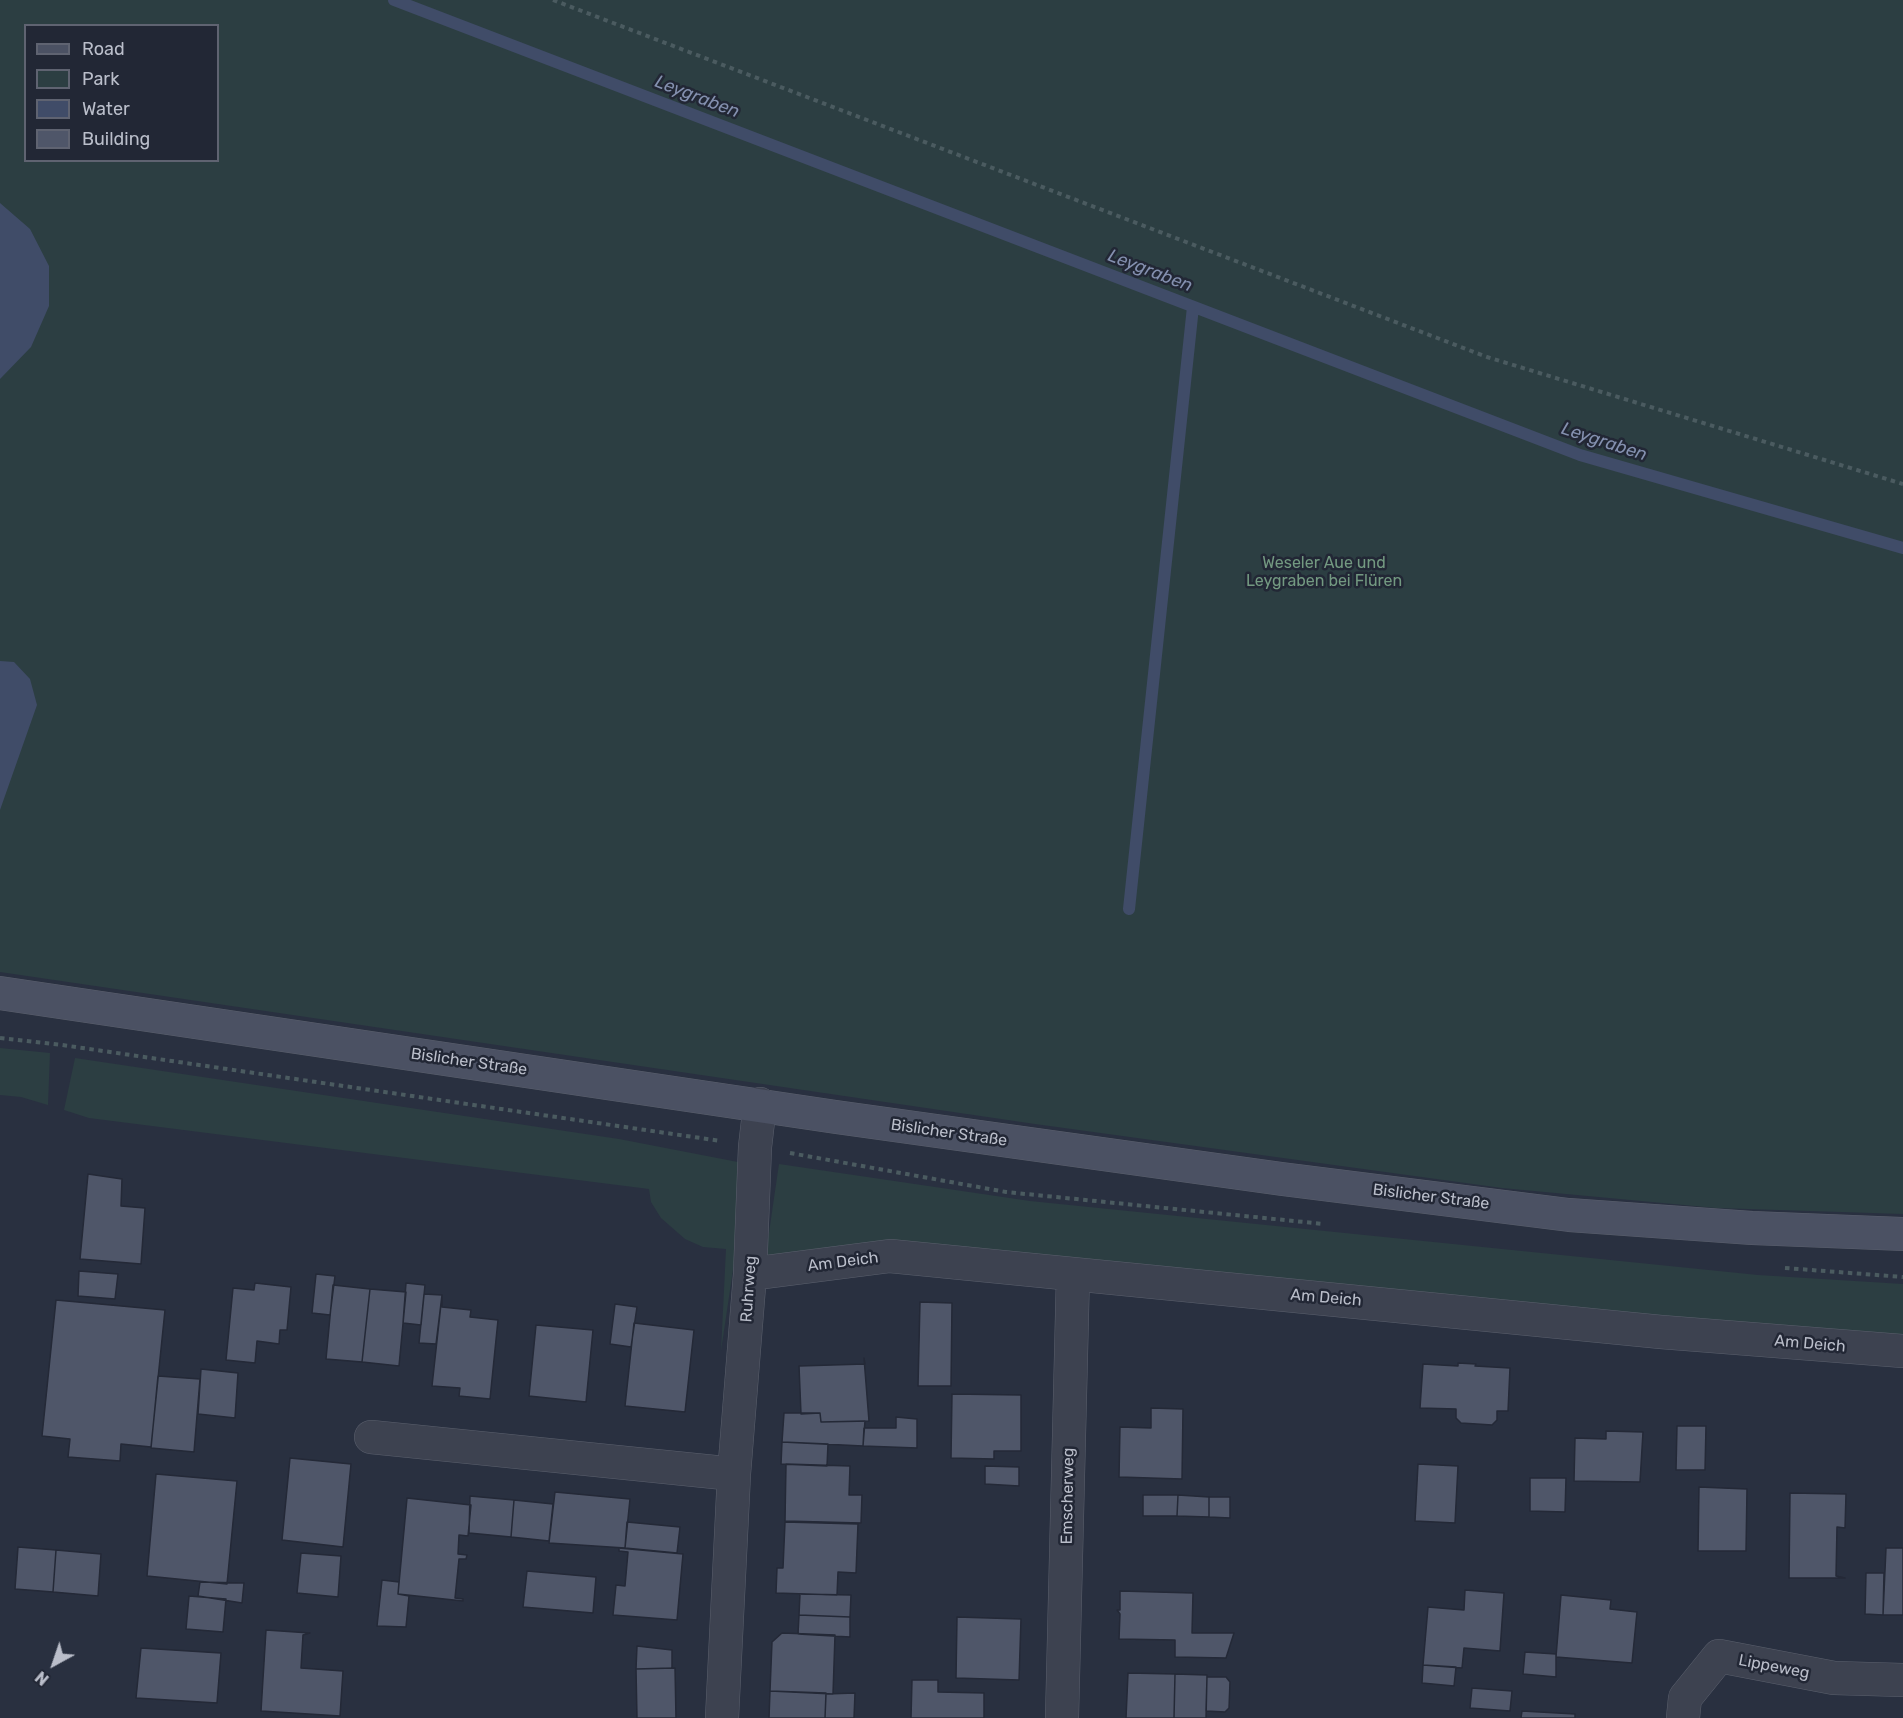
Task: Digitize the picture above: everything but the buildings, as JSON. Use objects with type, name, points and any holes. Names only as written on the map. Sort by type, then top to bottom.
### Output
[{"type":"street","name":"Bislicher Straße","points":[[0,993],[1282,1179],[1569,1215],[1752,1228],[1903,1234]]},
{"type":"street","name":"Ruhrweg","points":[[722,1718],[734,1474],[750,1274],[755,1147],[760,1104]]},
{"type":"street","name":"Am Deich","points":[[750,1274],[891,1256],[1661,1332],[1903,1351]]},
{"type":"street","name":"Emscherweg","points":[[1062,1718],[1073,1274]]},
{"type":"street","points":[[371,1437],[734,1474]]},
{"type":"street","name":"Lippeweg","points":[[1683,1718],[1685,1698],[1719,1656],[1834,1678],[1903,1680]]},
{"type":"path","points":[[553,0],[1487,357],[1903,484]]},
{"type":"green space","name":"Weseler Aue und Leygraben bei Flüren","points":[[0,0],[1903,0],[1903,1214],[1716,1208],[1502,1188],[1035,1124],[0,972]]},
{"type":"green space","points":[[0,1048],[50,1053],[48,1105],[21,1097],[0,1095]]},
{"type":"green space","points":[[75,1058],[619,1139],[743,1163],[738,1255],[734,1263],[721,1351],[726,1249],[703,1247],[685,1239],[661,1218],[651,1202],[649,1189],[89,1118],[64,1110]]},
{"type":"green space","points":[[779,1164],[1030,1201],[1758,1275],[1903,1284],[1903,1340],[773,1258],[766,1253]]},
{"type":"water","points":[[0,203],[30,229],[49,266],[49,306],[31,347],[0,379]]},
{"type":"water","points":[[0,661],[14,662],[30,679],[37,705],[0,810]]},
{"type":"waterway","name":"Leygraben","points":[[394,0],[1580,455],[1903,548]]},
{"type":"waterway","points":[[1129,909],[1193,307]]}]
